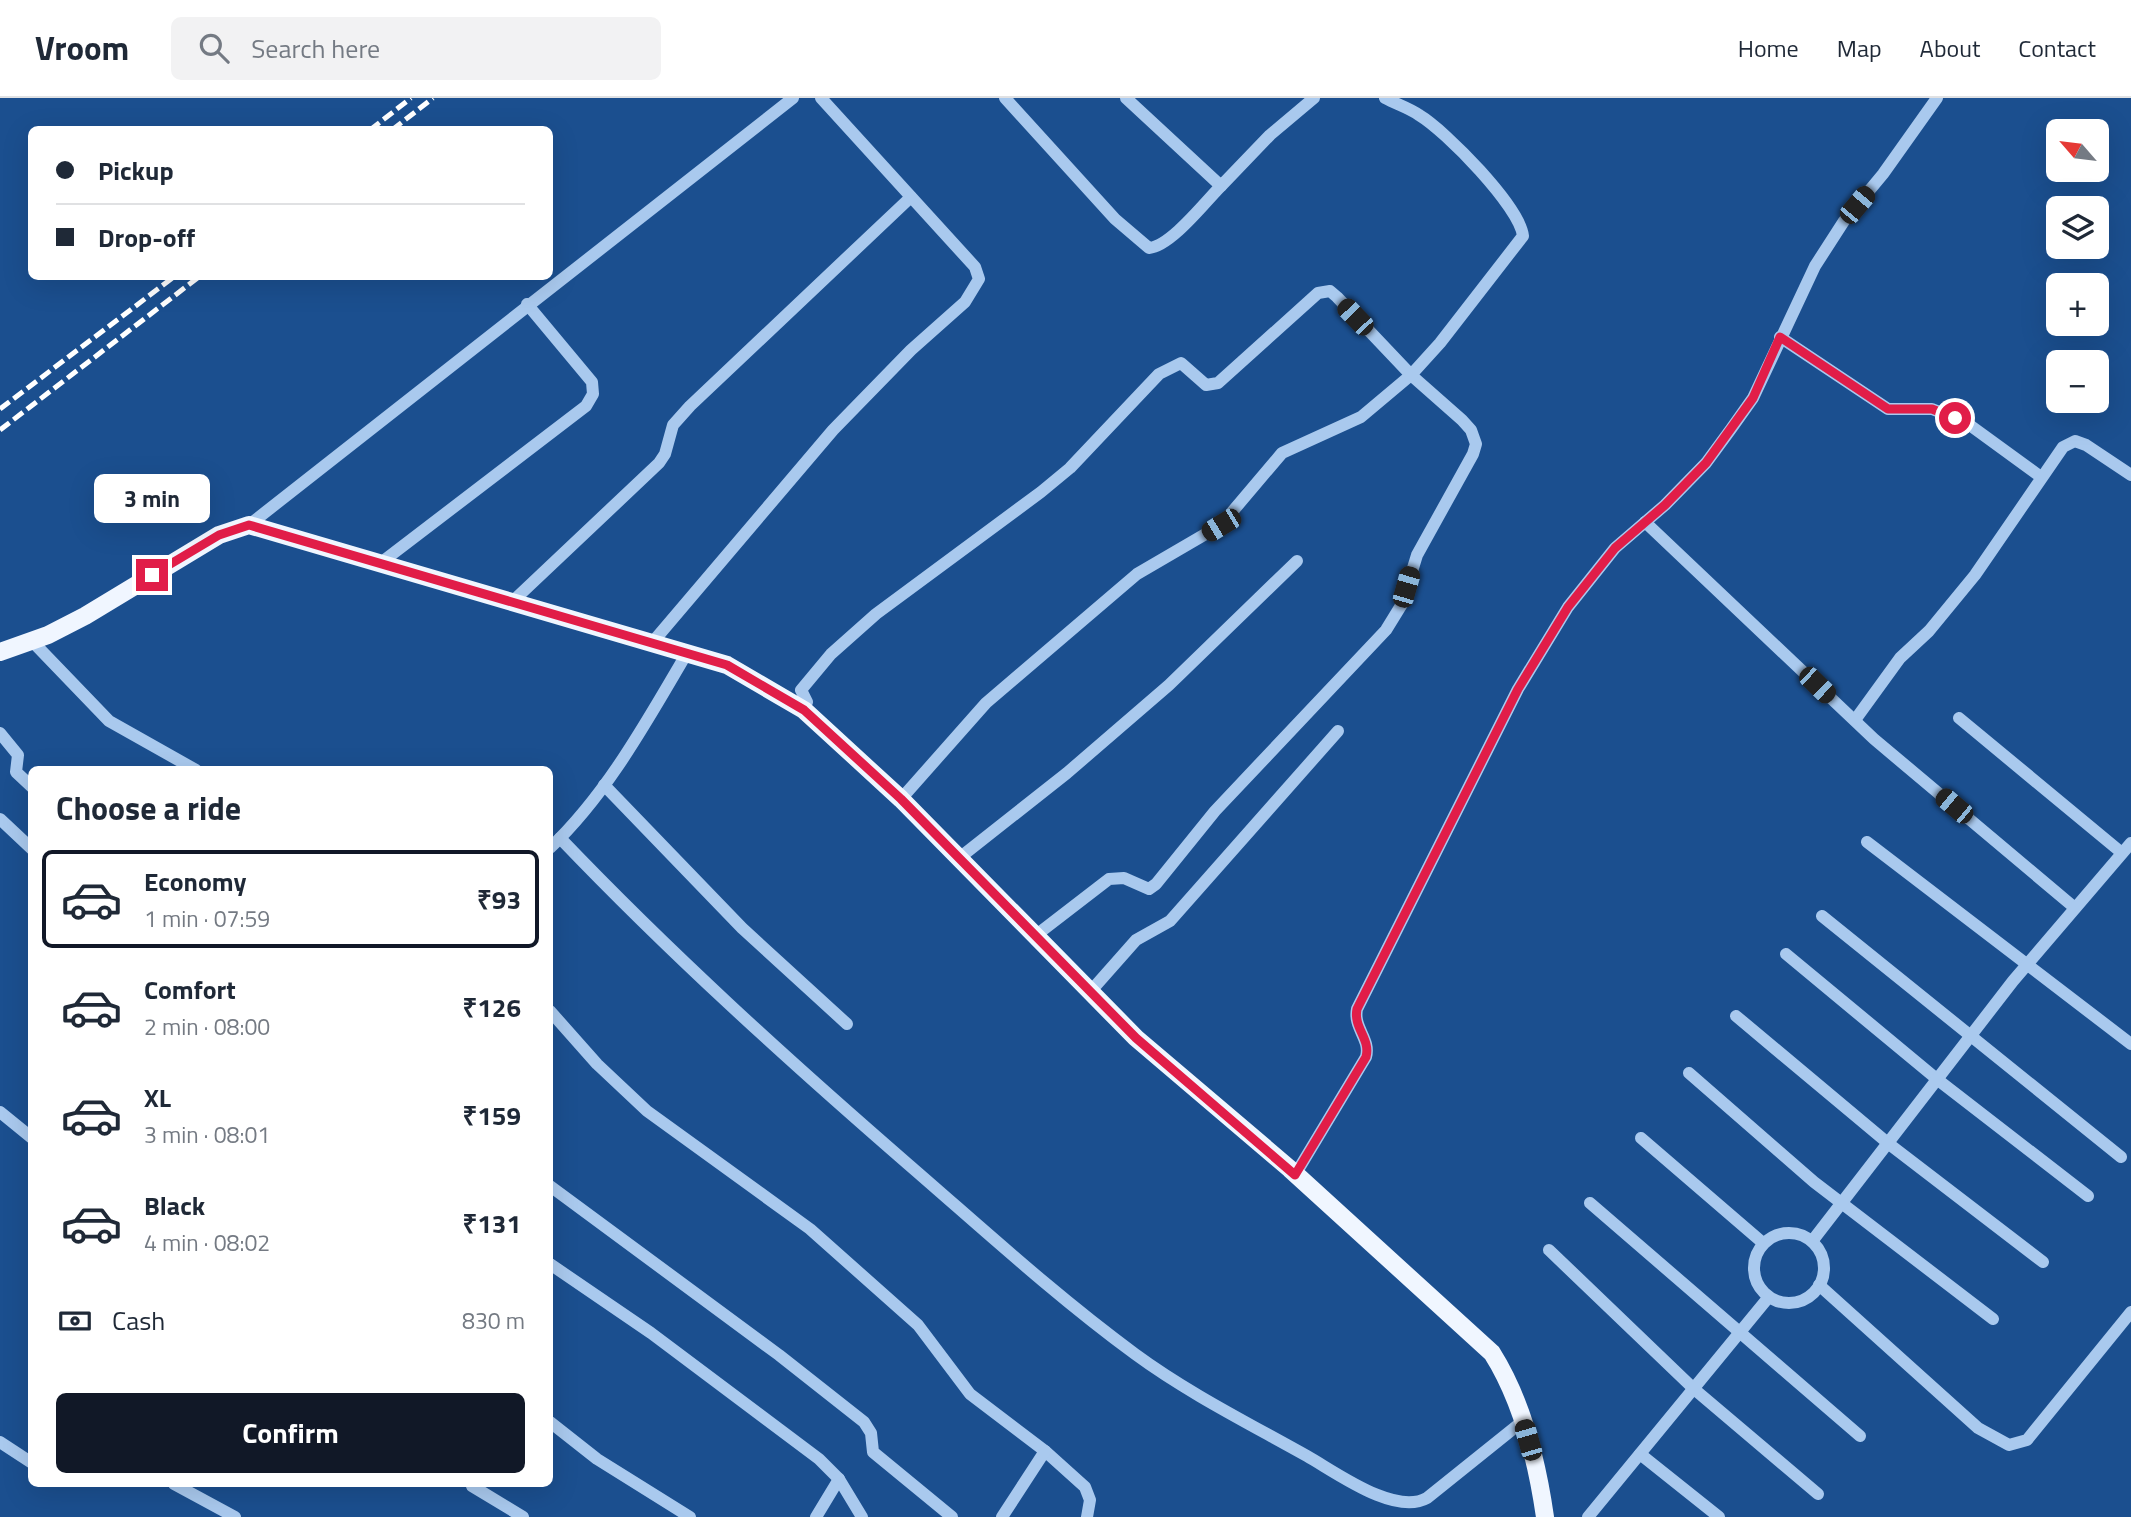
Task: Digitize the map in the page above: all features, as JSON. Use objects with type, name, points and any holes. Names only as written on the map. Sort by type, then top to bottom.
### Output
[{"type":"main road","points":[[0,652],[85,615],[219,535],[249,525],[378,565],[727,665],[804,710],[901,799],[1136,1038],[1295,1175],[1492,1353],[1507,1378],[1523,1421],[1539,1476],[1545,1517]]},
{"type":"street","points":[[249,525],[527,304],[793,98]]},
{"type":"street","points":[[652,643],[833,430],[974,292],[979,279],[975,267],[821,98]]},
{"type":"street","points":[[1005,98],[1115,219],[1149,248],[1158,247],[1168,239],[1270,135],[1314,98]]},
{"type":"street","points":[[1126,98],[1221,186]]},
{"type":"street","points":[[901,799],[986,703],[1137,574],[1221,525],[1282,453],[1361,417],[1411,375],[1440,344],[1523,236],[1518,218],[1445,134],[1419,114],[1385,98]]},
{"type":"street","points":[[1295,1175],[1366,1057],[1367,1044],[1356,1024],[1357,1009],[1518,689],[1568,607],[1615,548],[1706,463],[1753,398],[1815,265],[1844,221],[1883,174],[1937,98]]},
{"type":"street","points":[[511,603],[659,463],[665,454],[673,425],[690,406],[911,197]]},
{"type":"street","points":[[804,710],[807,702],[801,690],[831,654],[876,614],[1070,468],[1169,367],[1181,363],[1206,385],[1218,383],[1324,290],[1337,297],[1411,375],[1462,420],[1471,430],[1476,444],[1466,468],[1417,555],[1402,604],[1385,630],[1215,811],[1156,884],[1149,889],[1124,878],[1109,879],[1035,936]]},
{"type":"street","points":[[378,565],[586,406],[593,394],[592,382],[527,304]]},
{"type":"street","points":[[1780,337],[1888,409],[1932,409],[1955,418],[2041,477]]},
{"type":"street","points":[[1855,720],[1899,658],[1929,631],[1975,575],[2063,447],[2075,441],[2086,445],[2131,475]]},
{"type":"street","points":[[1645,522],[1855,720],[2075,908]]},
{"type":"street","points":[[958,859],[1067,773],[1169,685],[1297,561]]},
{"type":"street","points":[[32,640],[109,721],[189,766]]},
{"type":"street","points":[[553,845],[604,785],[637,737],[687,653]]},
{"type":"street","points":[[1813,1240],[1971,1036],[2126,848],[1959,718]]},
{"type":"street","points":[[1090,992],[1136,940],[1170,921],[1338,731]]},
{"type":"street","points":[[0,733],[18,755],[16,772],[28,783]]},
{"type":"street","points":[[604,785],[742,928],[847,1024]]},
{"type":"street","points":[[0,819],[28,845]]},
{"type":"street","points":[[560,838],[718,998],[1078,1309],[1166,1375],[1353,1483],[1405,1504],[1416,1504],[1427,1498],[1523,1421]]},
{"type":"street","points":[[1867,842],[2131,1044]]},
{"type":"street","points":[[1822,916],[2121,1157]]},
{"type":"street","points":[[1786,954],[1938,1080],[2088,1196]]},
{"type":"street","points":[[553,1014],[597,1064],[647,1111],[810,1229],[918,1325],[970,1394],[1045,1451],[1086,1487],[1090,1500],[1087,1517]]},
{"type":"street","points":[[1736,1016],[1889,1144],[2043,1262]]},
{"type":"street","points":[[1689,1073],[1841,1204],[1993,1319]]},
{"type":"street","points":[[0,1112],[28,1135]]},
{"type":"street","points":[[1641,1138],[1763,1243]]},
{"type":"street","points":[[553,1188],[779,1355],[864,1422],[871,1433],[873,1452],[952,1517]]},
{"type":"street","points":[[1590,1203],[1860,1436]]},
{"type":"street","points":[[1786,1233],[1813,1240],[1824,1258],[1825,1270],[1819,1285],[1805,1299],[1793,1303],[1768,1298],[1756,1280],[1754,1269],[1755,1257],[1763,1243],[1786,1233]]},
{"type":"street","points":[[1549,1250],[1694,1389],[1818,1494]]},
{"type":"street","points":[[553,1266],[700,1369],[820,1460],[839,1479],[862,1517]]},
{"type":"street","points":[[1819,1285],[1978,1428],[2009,1445],[2027,1440],[2131,1312]]},
{"type":"street","points":[[1588,1517],[1768,1298]]},
{"type":"street","points":[[553,1424],[606,1466],[691,1517]]},
{"type":"street","points":[[0,1442],[28,1460]]},
{"type":"street","points":[[1002,1517],[1045,1451]]},
{"type":"street","points":[[1640,1454],[1719,1517]]},
{"type":"street","points":[[816,1517],[839,1479]]},
{"type":"street","points":[[179,1487],[234,1517]]},
{"type":"street","points":[[474,1487],[523,1517]]},
{"type":"railway","points":[[375,126],[411,98]]},
{"type":"railway","points":[[397,126],[433,98]]},
{"type":"railway","points":[[0,409],[170,280]]},
{"type":"railway","points":[[0,430],[195,280]]},
{"type":"route","points":[[152,575],[219,535],[239,526],[249,525],[378,565],[727,665],[804,710],[901,799],[1136,1038],[1295,1175],[1362,1067],[1368,1050],[1356,1024],[1357,1009],[1518,689],[1568,607],[1615,548],[1665,505],[1706,463],[1753,398],[1780,337],[1888,409],[1932,409],[1955,418]]}]
